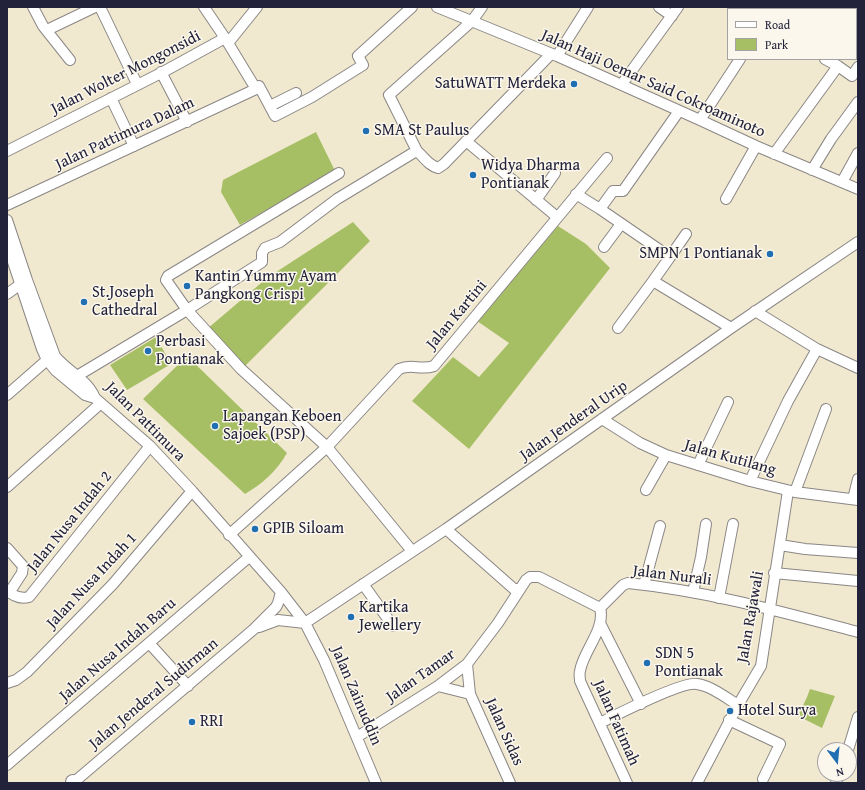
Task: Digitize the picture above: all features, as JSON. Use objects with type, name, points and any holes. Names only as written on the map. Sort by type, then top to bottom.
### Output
[{"type":"street","points":[[33,7],[47,30],[70,60]]},
{"type":"street","points":[[47,30],[95,7]]},
{"type":"street","points":[[100,7],[137,84]]},
{"type":"street","name":"Jalan Wolter Mongonsidi","points":[[7,151],[226,40],[204,7]]},
{"type":"street","points":[[257,7],[226,40],[276,116],[312,97],[364,65],[358,56],[412,7]]},
{"type":"street","name":"Jalan Haji Oemar Said Cokroaminoto","points":[[437,7],[622,84],[756,146],[857,189]]},
{"type":"street","points":[[482,7],[472,21],[389,95],[417,151],[432,166],[438,168],[444,164],[554,55],[588,7]]},
{"type":"street","points":[[622,84],[675,11],[659,7]]},
{"type":"street","points":[[700,120],[739,60]]},
{"type":"street","points":[[827,60],[852,76],[858,67]]},
{"type":"street","points":[[774,154],[838,66]]},
{"type":"street","points":[[161,72],[187,122]]},
{"type":"street","name":"Jalan Pattimura Dalam","points":[[7,205],[258,88]]},
{"type":"street","points":[[270,106],[296,92]]},
{"type":"street","points":[[112,98],[134,146]]},
{"type":"street","points":[[812,170],[831,139],[858,102]]},
{"type":"street","points":[[600,209],[613,191],[622,191],[625,189],[679,110]]},
{"type":"street","points":[[466,141],[557,217]]},
{"type":"street","points":[[726,199],[756,146]]},
{"type":"street","points":[[77,376],[188,310],[259,264],[262,262],[262,253],[265,248],[280,242],[337,199],[417,151]]},
{"type":"street","points":[[842,182],[858,153]]},
{"type":"street","name":"Jalan Kartini","points":[[230,535],[327,447],[399,368],[411,366],[426,369],[434,366],[576,194],[608,158]]},
{"type":"street","points":[[536,200],[555,173]]},
{"type":"street","points":[[340,174],[168,276],[166,280],[188,310],[241,369],[327,447],[412,551]]},
{"type":"street","points":[[576,194],[670,257]]},
{"type":"street","name":"Jalan Pattimura","points":[[7,220],[24,282],[51,358],[77,376],[92,390],[98,400],[150,446],[192,491],[281,592],[305,623]]},
{"type":"street","points":[[604,247],[621,224]]},
{"type":"street","points":[[618,328],[686,234]]},
{"type":"street","name":"Jalan Jenderal Urip","points":[[305,623],[446,529],[755,311],[858,242]]},
{"type":"street","points":[[7,244],[24,282],[7,294]]},
{"type":"street","points":[[653,281],[731,328]]},
{"type":"street","points":[[755,311],[817,349],[858,368]]},
{"type":"street","points":[[750,481],[788,401],[817,349]]},
{"type":"street","points":[[7,395],[51,358],[56,371],[85,395],[98,400],[7,487]]},
{"type":"street","points":[[698,465],[728,402]]},
{"type":"street","name":"Jalan Rajawali","points":[[696,783],[729,720],[761,666],[774,573],[792,492],[826,409]]},
{"type":"street","name":"Jalan Kutilang","points":[[602,419],[640,443],[666,455],[750,481],[792,492],[855,500]]},
{"type":"street","name":"Jalan Nusa Indah 2","points":[[8,591],[19,598],[29,597],[150,446]]},
{"type":"street","points":[[646,490],[666,455]]},
{"type":"street","points":[[855,500],[858,479]]},
{"type":"street","name":"Jalan Nusa Indah 1","points":[[7,683],[16,680],[27,672],[108,589],[192,491]]},
{"type":"street","points":[[693,592],[706,524]]},
{"type":"street","points":[[719,598],[733,524]]},
{"type":"street","points":[[644,585],[660,526]]},
{"type":"street","points":[[446,529],[514,589],[520,589],[530,577],[539,577],[600,608]]},
{"type":"street","points":[[780,545],[805,549],[858,553]]},
{"type":"street","points":[[7,548],[23,566],[22,573],[8,591]]},
{"type":"street","name":"Jalan Nusa Indah Baru","points":[[7,765],[249,557]]},
{"type":"street","points":[[774,573],[858,582]]},
{"type":"street","points":[[363,584],[393,626]]},
{"type":"street","name":"Jalan Nurali","points":[[600,608],[626,584],[644,585],[693,592],[770,609],[858,632]]},
{"type":"street","name":"Jalan Tamar","points":[[357,737],[438,686],[467,664],[498,623],[520,589]]},
{"type":"street","name":"Jalan Jenderal Sudirman","points":[[73,783],[254,629],[276,607],[281,592]]},
{"type":"street","name":"Jalan Fatimah","points":[[600,608],[602,615],[600,623],[580,672],[580,681],[627,783]]},
{"type":"street","name":"Jalan Jenderal Sudirman","points":[[254,629],[269,622],[278,620],[305,623]]},
{"type":"street","name":"Jalan Zainuddin","points":[[305,623],[321,655],[376,783]]},
{"type":"street","points":[[600,623],[641,704]]},
{"type":"street","points":[[149,643],[188,686]]},
{"type":"street","name":"Jalan Sidas","points":[[467,664],[470,694],[510,783]]},
{"type":"street","points":[[600,723],[670,691],[694,684],[707,687],[738,705]]},
{"type":"street","points":[[438,686],[470,694]]},
{"type":"street","points":[[850,742],[858,717]]},
{"type":"street","points":[[729,720],[780,744],[763,779]]},
{"type":"green space","points":[[316,132],[335,171],[240,225],[221,192],[223,180]]},
{"type":"green space","points":[[353,222],[370,241],[244,367],[207,329],[267,278]]},
{"type":"green space","points":[[558,226],[586,244],[610,268],[469,449],[412,401],[453,357],[479,377],[509,343],[477,321]]},
{"type":"green space","name":"Perbasi Pontianak","points":[[156,337],[171,364],[127,390],[110,365]]},
{"type":"green space","name":"Lapangan Keboen Sajoek (PSP)","points":[[187,356],[287,453],[279,466],[269,476],[245,494],[143,399]]},
{"type":"green space","points":[[810,689],[835,696],[822,728],[798,716]]},
{"type":"place","name":"SatuWATT Merdeka","points":[[574,84]]},
{"type":"place","name":"SMA St Paulus","points":[[366,131]]},
{"type":"place","name":"Widya Dharma Pontianak","points":[[473,175]]},
{"type":"place","name":"SMPN 1 Pontianak","points":[[770,254]]},
{"type":"place","name":"Kantin Yummy Ayam Pangkong Crispi","points":[[187,286]]},
{"type":"place","name":"St.Joseph Cathedral","points":[[84,302]]},
{"type":"place","name":"Perbasi Pontianak","points":[[148,351]]},
{"type":"place","name":"Lapangan Keboen Sajoek (PSP)","points":[[215,426]]},
{"type":"place","name":"GPIB Siloam","points":[[255,529]]},
{"type":"place","name":"Kartika Jewellery","points":[[351,617]]},
{"type":"place","name":"SDN 5 Pontianak","points":[[647,663]]},
{"type":"place","name":"Hotel Surya","points":[[730,711]]},
{"type":"place","name":"RRI","points":[[192,722]]}]
